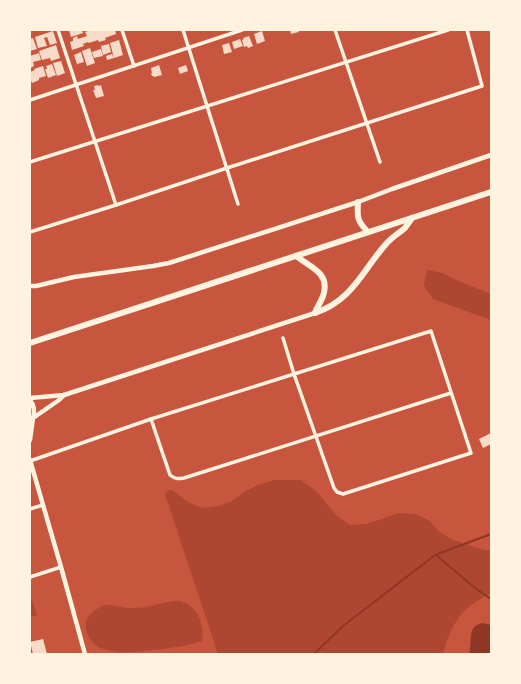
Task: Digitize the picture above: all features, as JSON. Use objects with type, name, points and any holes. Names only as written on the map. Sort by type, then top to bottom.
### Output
[{"type":"highway","points":[[30,343],[491,192]]},
{"type":"highway","points":[[358,202],[357,214],[360,224],[368,232]]},
{"type":"highway","points":[[315,313],[328,308],[348,293],[355,286],[385,244],[404,228],[412,218]]},
{"type":"highway","points":[[296,256],[317,270],[324,281],[324,294],[315,313]]},
{"type":"street","points":[[58,30],[116,205]]},
{"type":"street","points":[[122,30],[134,66]]},
{"type":"street","points":[[183,30],[238,204]]},
{"type":"street","points":[[30,100],[242,30]]},
{"type":"street","points":[[335,30],[380,162]]},
{"type":"street","points":[[30,162],[448,30]]},
{"type":"street","points":[[30,232],[482,86],[466,30]]},
{"type":"street","points":[[30,286],[36,286],[74,276],[170,263],[358,202],[399,186],[491,155]]},
{"type":"street","points":[[30,291],[36,286]]},
{"type":"street","points":[[30,440],[34,410],[30,399],[64,394],[315,313]]},
{"type":"street","points":[[85,654],[30,461],[151,419],[294,374],[431,331],[470,454],[343,494],[337,492],[334,488],[294,374],[283,338]]},
{"type":"street","points":[[151,419],[170,475],[173,478],[178,479],[451,393]]},
{"type":"street","points":[[30,423],[33,418],[59,400],[64,394]]},
{"type":"street","points":[[30,509],[43,505]]},
{"type":"street","points":[[30,577],[61,567]]},
{"type":"shaded area","points":[[427,270],[443,273],[456,280],[491,294],[491,320],[433,299],[424,286]]},
{"type":"shaded area","points":[[274,480],[301,480],[316,491],[337,516],[350,525],[367,524],[399,513],[416,514],[430,521],[438,531],[453,540],[484,550],[491,550],[491,594],[485,596],[468,608],[454,624],[443,654],[218,654],[165,494],[167,491],[172,490],[188,502],[202,508],[218,506],[232,501],[244,492],[258,485]]},
{"type":"shaded area","points":[[30,596],[37,615],[31,617],[30,616]]},
{"type":"shaded area","points":[[173,601],[181,601],[193,608],[201,623],[203,635],[202,641],[185,646],[136,652],[118,652],[100,648],[90,639],[87,634],[86,622],[89,616],[104,605],[139,608]]},
{"type":"shaded area","points":[[482,623],[491,625],[491,654],[469,654],[472,631],[477,625]]},
{"type":"building","points":[[69,30],[82,30],[83,33],[71,37]]},
{"type":"building","points":[[91,30],[115,30],[116,34],[105,38],[106,40],[99,42],[98,40],[88,42],[83,44],[84,46],[72,50],[70,42],[73,41],[73,38],[77,36],[78,39],[87,36],[85,32]]},
{"type":"building","points":[[290,30],[298,30],[299,32],[291,34]]},
{"type":"building","points":[[53,31],[57,43],[50,45],[47,37],[44,38],[47,46],[38,48],[35,37]]},
{"type":"building","points":[[262,31],[265,41],[257,44],[254,34]]},
{"type":"building","points":[[249,36],[253,46],[248,48],[247,46],[244,47],[242,40],[244,39],[243,38]]},
{"type":"building","points":[[33,38],[37,49],[30,51],[30,39]]},
{"type":"building","points":[[240,39],[243,46],[234,49],[232,42]]},
{"type":"building","points":[[119,40],[123,55],[114,58],[110,43]]},
{"type":"building","points":[[229,43],[232,52],[224,54],[222,45]]},
{"type":"building","points":[[109,44],[111,52],[103,55],[101,46]]},
{"type":"building","points":[[56,45],[60,58],[51,61],[50,58],[42,60],[39,51]]},
{"type":"building","points":[[90,48],[95,63],[87,66],[82,51]]},
{"type":"building","points":[[101,49],[103,56],[94,58],[92,52]]},
{"type":"building","points":[[81,52],[84,62],[77,64],[74,55]]},
{"type":"building","points":[[39,53],[41,60],[33,62],[34,66],[30,68],[30,56]]},
{"type":"building","points":[[112,54],[114,58],[107,60],[106,56]]},
{"type":"building","points":[[61,61],[65,73],[57,76],[53,63]]},
{"type":"building","points":[[52,64],[56,75],[48,78],[45,69],[47,69],[46,66]]},
{"type":"building","points":[[159,65],[162,75],[152,76],[151,68]]},
{"type":"building","points":[[186,65],[188,71],[180,74],[178,68]]},
{"type":"building","points":[[43,66],[46,76],[39,78],[39,80],[32,83],[30,72]]},
{"type":"building","points":[[101,85],[104,96],[96,98],[93,90],[95,90],[94,86]]},
{"type":"building","points":[[491,433],[491,444],[483,448],[479,439]]},
{"type":"building","points":[[43,639],[47,654],[33,654],[30,642]]},
{"type":"waterway","points":[[314,654],[343,626],[435,555],[491,534]]},
{"type":"waterway","points":[[436,555],[475,588],[491,599]]}]
